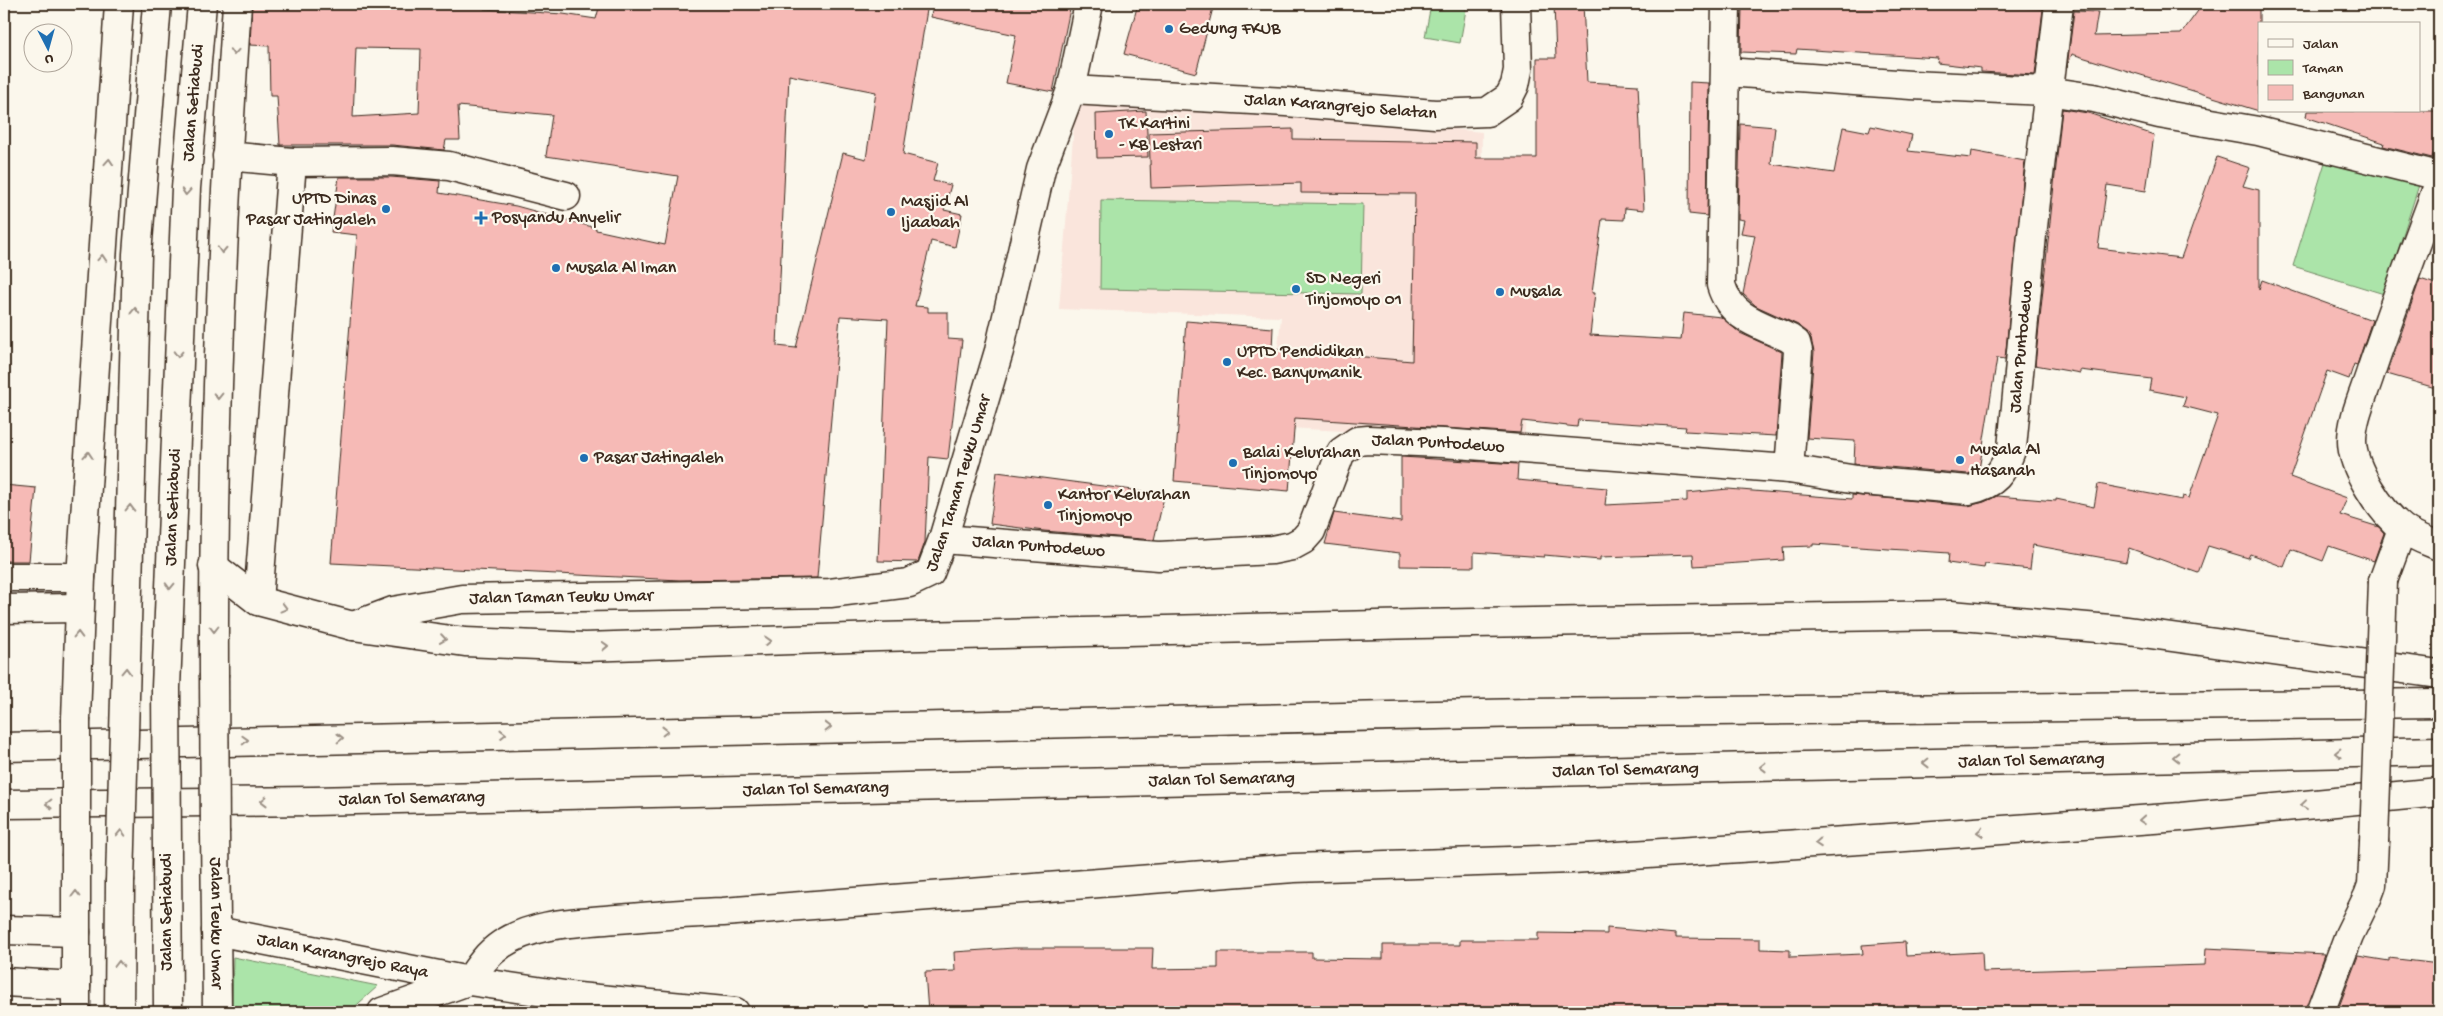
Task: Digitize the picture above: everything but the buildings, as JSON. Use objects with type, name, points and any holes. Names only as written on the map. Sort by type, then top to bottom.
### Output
[{"type":"main road","points":[[4,982],[76,999],[76,719],[80,577],[119,4]]},
{"type":"main road","points":[[119,1012],[120,882],[137,254],[157,4]]},
{"type":"main road","name":"Jalan Setiabudi","points":[[168,1012],[166,688],[185,207],[202,4]]},
{"type":"main road","name":"Jalan Setiabudi","points":[[215,833],[213,566],[220,295],[237,4]]},
{"type":"main road","name":"Jalan Taman Teuku Umar","points":[[353,626],[393,611],[462,599],[830,593],[909,583],[930,573],[943,539],[999,351],[1041,170],[1071,90],[1089,4]]},
{"type":"main road","name":"Jalan Karangrejo Selatan","points":[[1071,90],[1286,102],[1435,114],[1486,112],[1509,97],[1516,85],[1518,70],[1516,4]]},
{"type":"main road","points":[[1726,4],[1721,285],[1727,303],[1742,316],[1796,343],[1798,351],[1789,469]]},
{"type":"main road","name":"Jalan Puntodewo","points":[[943,539],[1159,556],[1272,550],[1285,547],[1303,540],[1311,531],[1341,452],[1357,441],[1368,440],[1443,443],[1789,469],[1863,481],[1969,490],[1985,487],[1996,479],[2007,462],[2012,448],[2047,91],[2059,4]]},
{"type":"main road","points":[[1726,72],[1911,85],[2047,91],[2094,98],[2159,114],[2258,131],[2439,176]]},
{"type":"main road","points":[[227,156],[292,162],[392,161],[449,166],[566,196]]},
{"type":"main road","points":[[258,601],[292,162]]},
{"type":"main road","points":[[2439,183],[2354,423],[2352,443],[2365,483],[2402,529],[2439,546]]},
{"type":"main road","points":[[2320,1012],[2349,935],[2372,885],[2383,581],[2402,529]]},
{"type":"main road","points":[[213,566],[258,601],[353,626],[465,642],[585,647],[879,637],[1418,624],[1951,615],[2121,630],[2439,674]]},
{"type":"main road","points":[[4,577],[80,577]]},
{"type":"main road","points":[[4,609],[79,608]]},
{"type":"main road","points":[[4,747],[1517,713],[2439,703]]},
{"type":"main road","name":"Jalan Tol Semarang","points":[[4,804],[312,801],[2439,751]]},
{"type":"main road","points":[[469,981],[485,957],[502,944],[524,932],[552,924],[634,916],[733,911],[1294,868],[1572,859],[2181,818],[2439,792]]},
{"type":"main road","name":"Jalan Teuku Umar","points":[[215,833],[217,1012]]},
{"type":"main road","points":[[4,930],[76,932]]},
{"type":"main road","name":"Jalan Karangrejo Raya","points":[[216,931],[469,981],[578,997],[735,1012]]},
{"type":"main road","name":"Jalan Karangrejo Raya","points":[[382,1012],[469,981]]},
{"type":"shaded area","name":"SD Negeri Tinjomoyo 01","points":[[1076,100],[1285,112],[1482,132],[1481,204],[1530,370],[1524,441],[1270,427],[1281,317],[1059,309]]},
{"type":"green space","points":[[1431,4],[1467,4],[1460,43],[1425,37]]},
{"type":"green space","points":[[2327,156],[2419,185],[2384,294],[2293,266]]},
{"type":"green space","points":[[1101,200],[1363,204],[1361,294],[1100,289]]},
{"type":"green space","points":[[233,957],[378,986],[349,1012],[232,1012]]},
{"type":"place","name":"Gedung FKUB","points":[[1169,29]]},
{"type":"place","name":"TK Kartini - KB Lestari","points":[[1109,134]]},
{"type":"place","name":"UPTD Dinas Pasar Jatingaleh","points":[[386,209]]},
{"type":"place","name":"Masjid Al Ijaabah","points":[[891,212]]},
{"type":"place","name":"Posyandu Anyelir","points":[[481,218]]},
{"type":"place","name":"Musala Al Iman","points":[[556,268]]},
{"type":"place","name":"SD Negeri Tinjomoyo 01","points":[[1296,289]]},
{"type":"place","name":"Musala","points":[[1500,292]]},
{"type":"place","name":"UPTD Pendidikan Kec. Banyumanik","points":[[1227,362]]},
{"type":"place","name":"Pasar Jatingaleh","points":[[584,458]]},
{"type":"place","name":"Musala Al Hasanah","points":[[1960,460]]},
{"type":"place","name":"Balai Kelurahan Tinjomoyo","points":[[1233,463]]},
{"type":"place","name":"Kantor Kelurahan Tinjomoyo","points":[[1048,505]]}]
